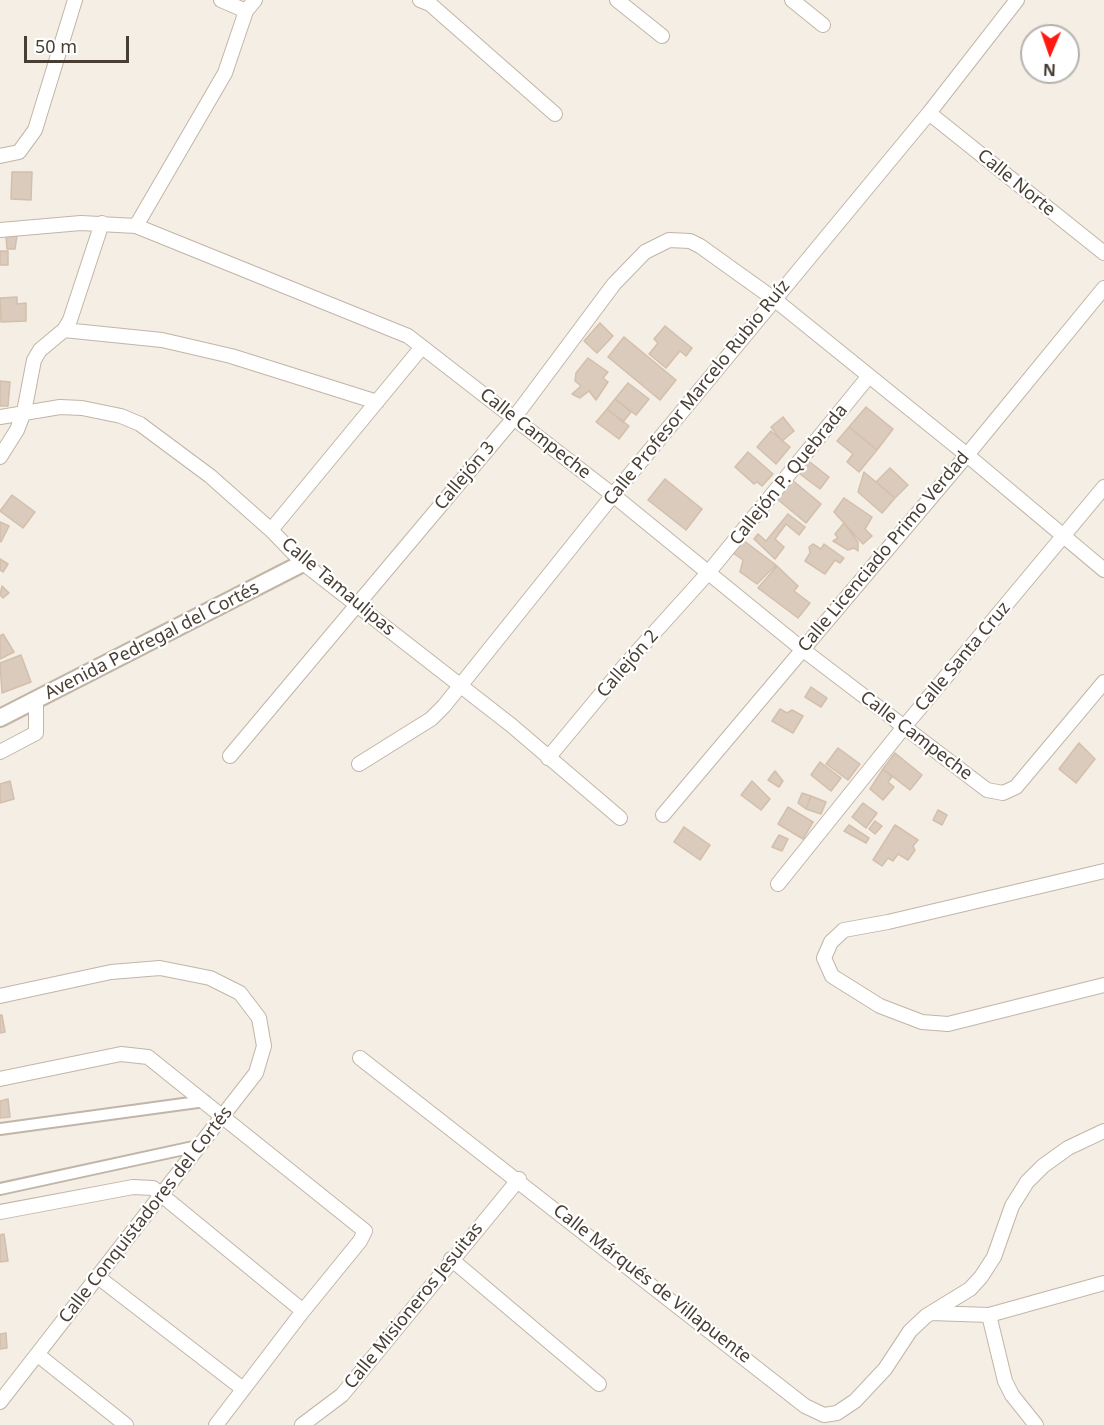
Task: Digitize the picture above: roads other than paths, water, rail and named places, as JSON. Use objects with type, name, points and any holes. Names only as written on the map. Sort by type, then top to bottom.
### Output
[{"type":"street","points":[[0,156],[19,152],[35,130],[75,0]]},
{"type":"street","points":[[136,226],[225,73],[251,5],[221,0]]},
{"type":"street","points":[[420,0],[430,4],[555,114]]},
{"type":"street","points":[[617,0],[662,36]]},
{"type":"street","points":[[792,0],[823,25]]},
{"type":"street","name":"Calle Profesor Marcelo Rubio Ruíz","points":[[358,764],[431,719],[929,113],[1017,0]]},
{"type":"street","name":"Calle Norte","points":[[929,113],[1104,253]]},
{"type":"street","points":[[0,457],[17,430],[24,412],[34,360],[40,350],[64,330],[102,223]]},
{"type":"street","name":"Calle Campeche","points":[[0,230],[55,224],[102,223],[136,226],[394,329],[422,347],[514,418],[613,495],[802,649],[987,790],[1003,793],[1016,787],[1104,682]]},
{"type":"street","name":"Callejón 3","points":[[230,756],[514,418],[614,284],[653,247],[669,240],[690,241],[720,259],[774,299],[967,455],[1104,570]]},
{"type":"street","name":"Calle Licenciado Primo Verdad","points":[[663,815],[967,455],[1104,288]]},
{"type":"street","points":[[64,330],[162,340],[231,356],[376,402]]},
{"type":"street","points":[[271,530],[422,347]]},
{"type":"street","name":"Callejón P. Quebrada","points":[[708,573],[869,376]]},
{"type":"street","name":"Calle Tamaulipas","points":[[0,417],[60,407],[82,408],[121,416],[140,424],[210,476],[271,530],[303,563],[511,725],[620,818]]},
{"type":"street","name":"Calle Santa Cruz","points":[[778,884],[904,727],[1065,537],[1104,487]]},
{"type":"street","name":"Avenida Pedregal del Cortés","points":[[0,717],[36,701],[303,563]]},
{"type":"street","name":"Callejón 2","points":[[548,758],[626,664],[708,573]]},
{"type":"street","points":[[0,752],[36,733],[36,701]]},
{"type":"street","points":[[1104,871],[888,922],[844,930],[831,942],[824,958],[832,976],[880,1006],[922,1022],[948,1024],[1104,985]]},
{"type":"street","name":"Calle Conquistadores del Cortés","points":[[0,996],[111,972],[160,968],[210,978],[240,993],[259,1018],[264,1039],[261,1064],[0,1402]]},
{"type":"street","points":[[0,1079],[106,1056],[132,1054],[148,1057],[223,1114],[365,1231],[360,1241],[216,1425]]},
{"type":"street","name":"Calle Márqués de Villapuente","points":[[360,1058],[519,1179],[817,1414],[837,1413],[855,1401],[885,1369],[910,1331],[931,1312],[970,1289],[994,1257],[1012,1206],[1028,1182],[1043,1166],[1068,1148],[1104,1131]]},
{"type":"street","points":[[0,1129],[205,1101]]},
{"type":"street","points":[[0,1190],[198,1146]]},
{"type":"street","name":"Calle Misioneros Jesuitas","points":[[302,1425],[342,1395],[451,1259],[519,1179]]},
{"type":"street","points":[[0,1212],[145,1186],[161,1194],[303,1311]]},
{"type":"street","points":[[451,1259],[599,1384]]},
{"type":"street","points":[[98,1277],[243,1389]]},
{"type":"street","points":[[931,1312],[989,1315],[1104,1283]]},
{"type":"street","points":[[989,1315],[1005,1381],[1012,1395],[1036,1425]]},
{"type":"street","points":[[38,1355],[126,1425]]}]
